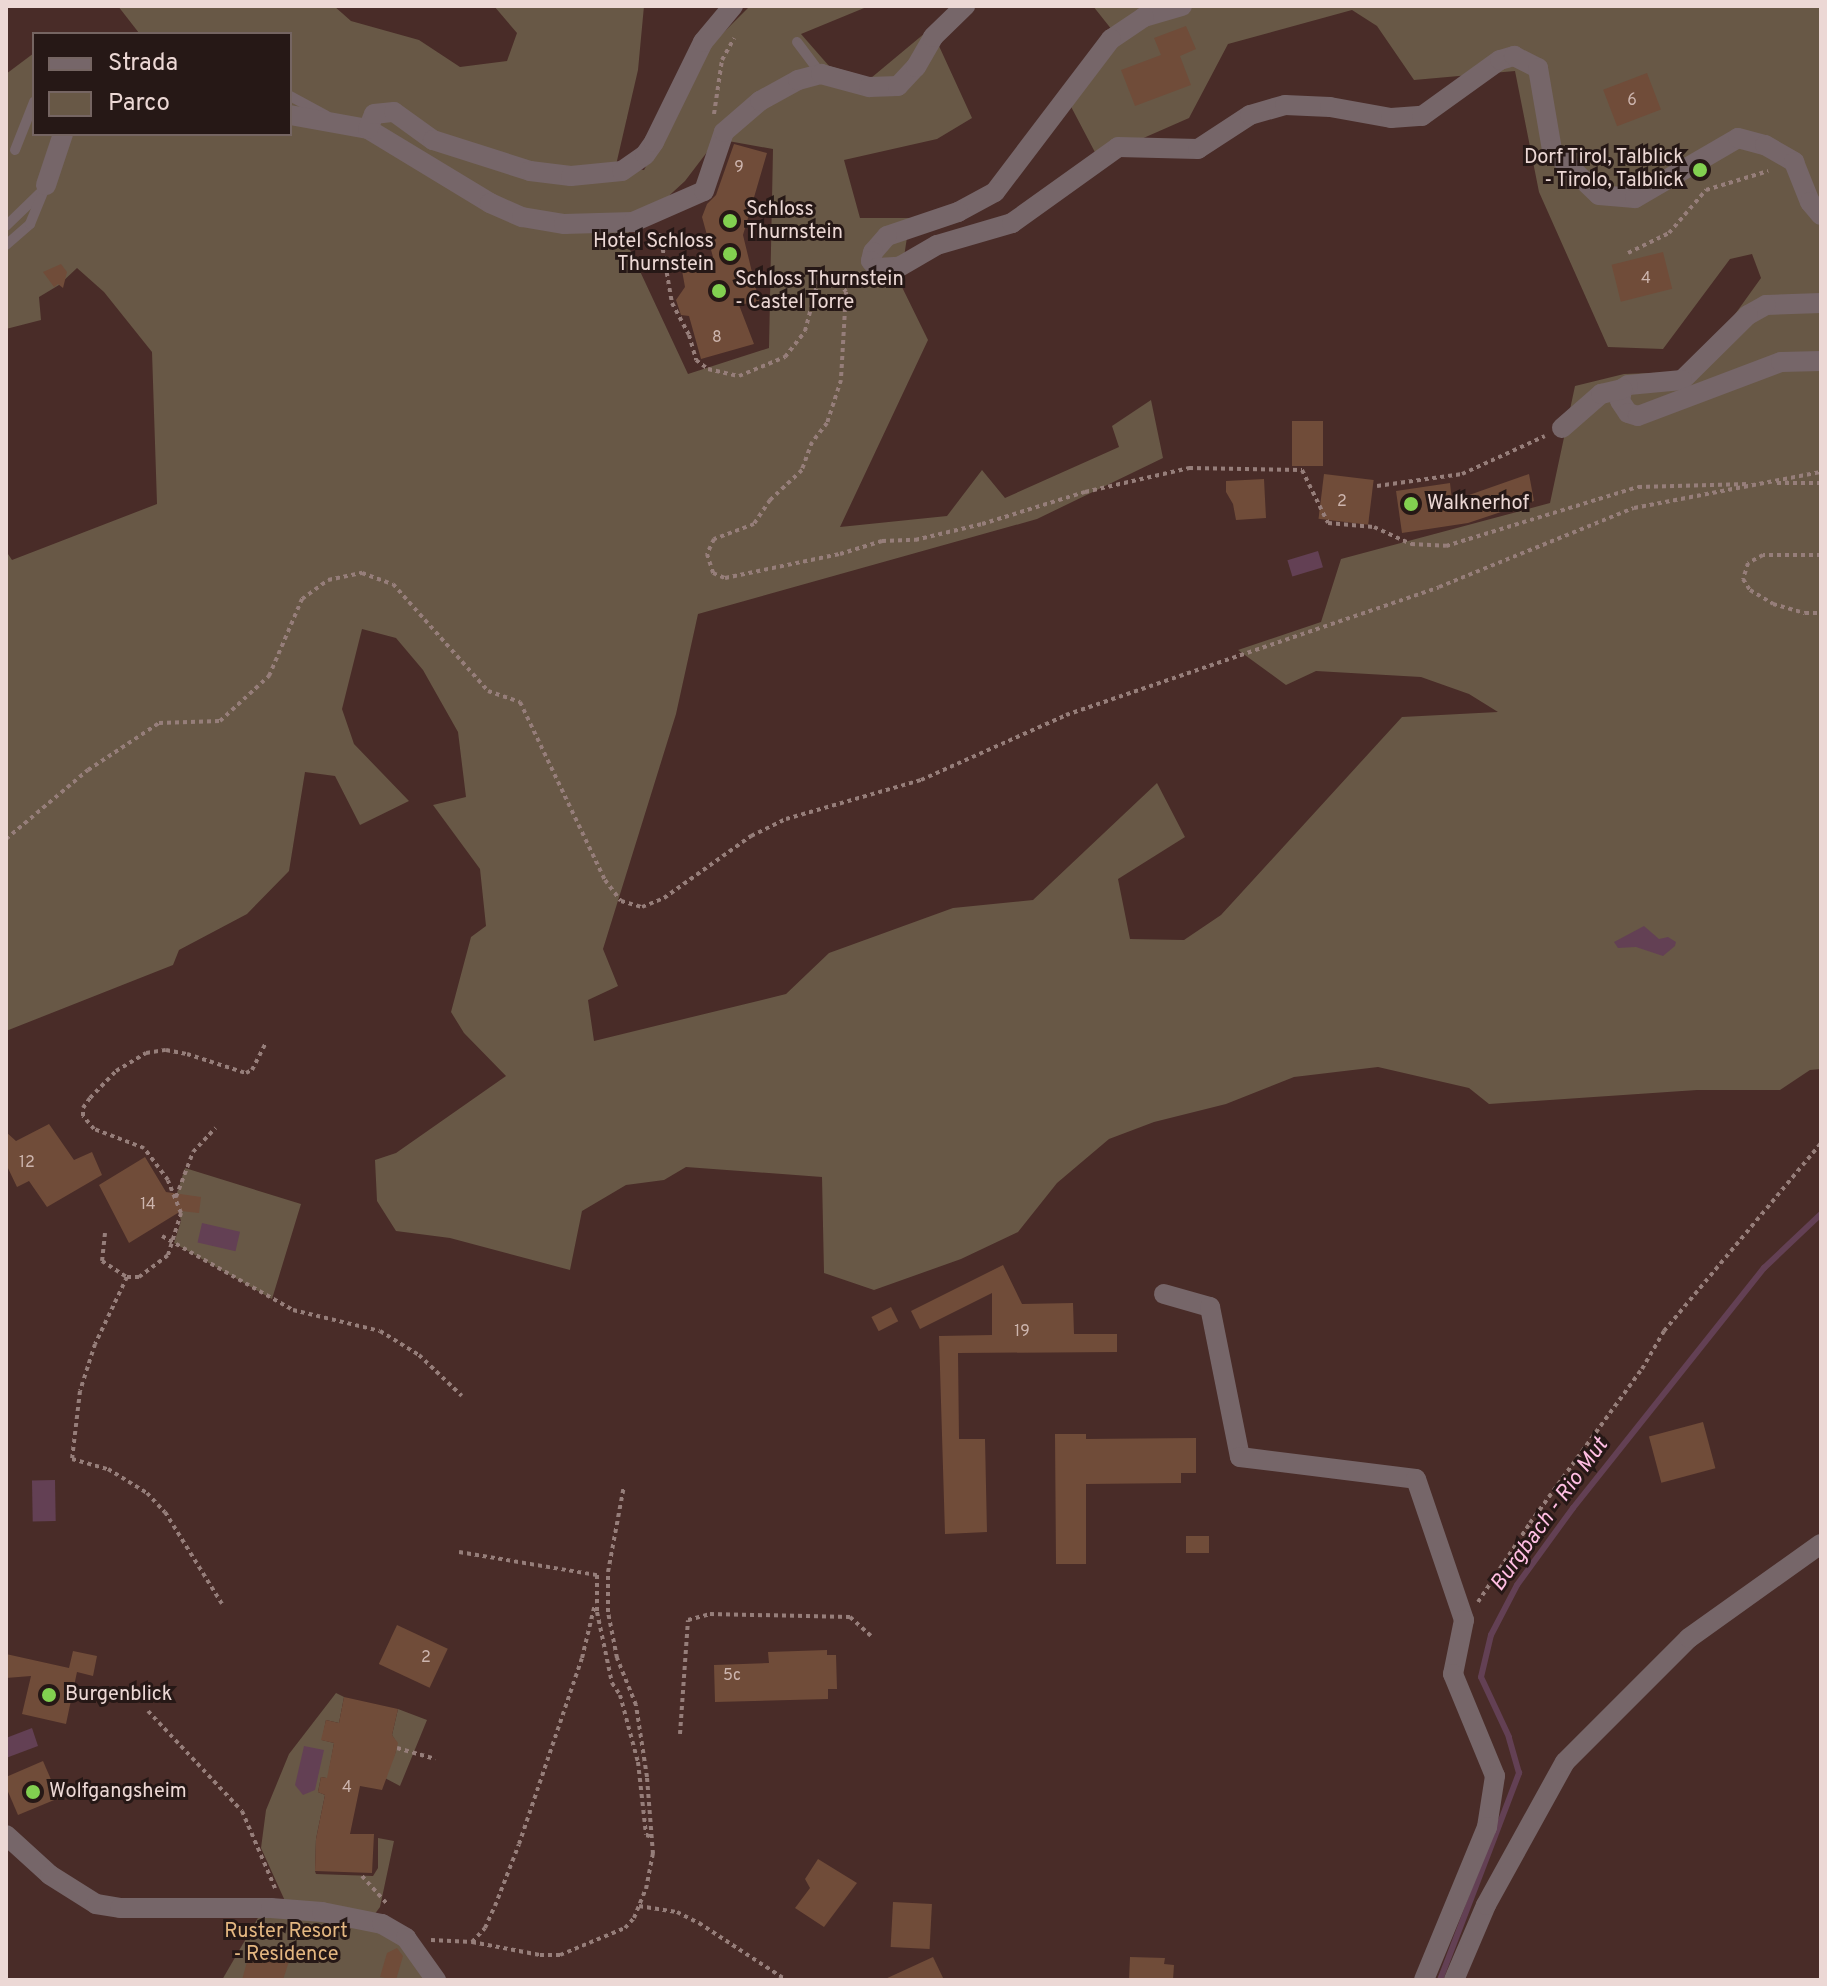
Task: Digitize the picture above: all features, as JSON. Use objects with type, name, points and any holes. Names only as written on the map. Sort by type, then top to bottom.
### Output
[{"type":"street","points":[[368,129],[374,114],[394,112],[433,140],[530,171],[588,176],[622,171],[645,155],[654,142],[703,42],[733,6]]},
{"type":"street","points":[[292,115],[368,129],[490,203],[522,217],[564,224],[610,225],[655,215],[704,191],[724,132],[739,117],[798,80],[821,74],[869,87],[898,86],[916,67],[933,37],[965,6]]},
{"type":"street","points":[[1182,6],[1144,17],[1111,39],[995,192],[958,212],[887,236],[873,252],[871,261],[877,268],[899,267],[937,245],[1012,223],[1118,147],[1198,149],[1250,115],[1285,105],[1330,107],[1391,118],[1422,116],[1500,60],[1514,56],[1538,68],[1552,150],[1599,195],[1635,198],[1738,138],[1765,145],[1794,162],[1810,202],[1821,215]]},
{"type":"street","points":[[46,185],[62,136]]},
{"type":"street","points":[[1562,428],[1601,394],[1635,383],[1682,380],[1748,315],[1766,305],[1821,303]]},
{"type":"street","points":[[1622,389],[1622,407],[1638,416],[1781,362],[1821,361]]},
{"type":"street","points":[[1164,1294],[1210,1307],[1240,1457],[1416,1479],[1464,1620],[1453,1674],[1495,1776],[1487,1827],[1424,1980]]},
{"type":"street","points":[[1454,1980],[1486,1905],[1565,1762],[1689,1638],[1821,1544]]},
{"type":"street","points":[[6,1835],[50,1875],[96,1904],[120,1908],[322,1912],[395,1929],[406,1938],[436,1980]]},
{"type":"lane","points":[[797,42],[821,74]]},
{"type":"lane","points":[[292,97],[337,121]]},
{"type":"lane","points":[[15,150],[32,107]]},
{"type":"lane","points":[[6,226],[46,185]]},
{"type":"lane","points":[[6,245],[30,224],[46,185]]},
{"type":"path","points":[[714,119],[722,60],[735,37]]},
{"type":"path","points":[[1628,253],[1669,233],[1706,190],[1775,169],[1798,173]]},
{"type":"path","points":[[655,215],[666,257],[672,303],[689,335],[696,360],[708,369],[739,376],[785,357],[805,331],[820,274],[835,276],[846,292],[841,380],[827,423],[812,442],[802,470],[770,500],[754,524],[714,539],[707,554],[713,573],[725,578],[840,554],[882,541],[915,540],[994,522],[1085,492],[1189,468],[1302,470],[1328,523],[1374,527],[1411,544],[1446,546],[1638,487],[1821,483]]},
{"type":"path","points":[[1377,486],[1462,474],[1562,428]]},
{"type":"path","points":[[6,839],[88,770],[159,723],[220,721],[269,676],[302,599],[328,580],[362,573],[393,584],[488,691],[520,702],[605,880],[621,901],[642,907],[664,898],[751,836],[786,819],[921,780],[1066,715],[1439,587],[1634,508],[1821,472]]},
{"type":"path","points":[[1821,555],[1763,555],[1748,563],[1743,579],[1750,590],[1773,604],[1805,613],[1821,613]]},
{"type":"path","points":[[105,1233],[102,1261],[127,1277],[139,1277],[168,1255],[181,1221],[168,1180],[144,1148],[94,1129],[83,1116],[83,1108],[116,1071],[146,1053],[176,1052],[246,1073],[252,1070],[266,1042]]},
{"type":"path","points":[[175,1199],[193,1152],[215,1128]]},
{"type":"path","points":[[1464,1620],[1642,1369],[1664,1331],[1821,1143]]},
{"type":"path","points":[[162,1236],[293,1310],[380,1331],[419,1355],[462,1396]]},
{"type":"path","points":[[127,1277],[95,1344],[80,1391],[72,1459],[108,1469],[147,1493],[165,1512],[222,1604]]},
{"type":"path","points":[[427,1939],[560,1955],[625,1928],[639,1906],[653,1854],[647,1777],[636,1705],[617,1658],[608,1612],[608,1572],[624,1486]]},
{"type":"path","points":[[459,1552],[597,1575],[596,1599],[582,1658],[519,1844],[485,1928],[472,1942]]},
{"type":"path","points":[[596,1599],[612,1683],[620,1695],[638,1762],[646,1835],[652,1837]]},
{"type":"path","points":[[680,1734],[688,1620],[710,1614],[850,1617],[871,1636]]},
{"type":"path","points":[[148,1711],[242,1811],[283,1909]]},
{"type":"path","points":[[397,1748],[435,1759]]},
{"type":"path","points":[[362,1876],[387,1905]]},
{"type":"path","points":[[639,1906],[677,1912],[699,1923],[786,1980]]},
{"type":"green space","points":[[118,6],[334,6],[351,21],[419,40],[460,67],[507,61],[517,33],[494,6],[644,6],[638,70],[616,165],[644,170],[712,44],[750,6],[869,6],[801,34],[829,66],[871,78],[925,33],[939,46],[972,118],[937,139],[844,160],[860,218],[910,218],[900,283],[928,340],[840,527],[947,516],[982,470],[1005,498],[1119,447],[1112,426],[1151,400],[1163,458],[1037,519],[698,614],[676,714],[603,949],[618,986],[588,1000],[594,1041],[786,994],[829,953],[953,908],[1033,900],[1157,783],[1185,837],[1118,879],[1130,939],[1184,940],[1221,915],[1402,717],[1498,712],[1469,694],[1421,677],[1316,671],[1286,685],[1238,650],[1321,622],[1341,559],[1550,503],[1575,386],[1624,374],[1678,372],[1728,324],[1761,278],[1752,254],[1730,259],[1663,349],[1608,347],[1539,192],[1515,71],[1414,80],[1377,26],[1352,10],[1228,44],[1189,118],[1098,158],[1067,99],[1116,35],[1093,6],[1821,6],[1821,1069],[1810,1070],[1780,1090],[1697,1090],[1489,1104],[1469,1088],[1378,1067],[1294,1077],[1226,1104],[1154,1122],[1109,1139],[1057,1183],[1018,1232],[961,1259],[874,1290],[824,1273],[822,1177],[686,1167],[664,1180],[626,1185],[582,1211],[570,1270],[450,1238],[396,1231],[377,1201],[375,1160],[396,1153],[506,1076],[464,1033],[451,1012],[471,937],[486,926],[480,869],[433,805],[466,797],[458,732],[423,670],[396,638],[362,629],[342,709],[354,744],[409,801],[360,825],[335,776],[305,772],[289,871],[247,914],[179,950],[173,965],[6,1031],[6,551],[12,560],[157,504],[152,352],[104,292],[77,268],[59,285],[39,297],[41,320],[6,329],[6,74],[32,54],[32,136],[292,136],[292,32],[138,32]],"holes":[[[717,139],[773,149],[769,348],[688,374],[624,237],[685,181]]]},
{"type":"green space","points":[[185,1168],[301,1204],[272,1299],[174,1243],[181,1221],[175,1199]]},
{"type":"green space","points":[[336,1693],[344,1697],[339,1723],[326,1720],[322,1740],[334,1743],[329,1771],[337,1780],[321,1777],[318,1792],[325,1795],[316,1839],[315,1871],[316,1874],[373,1876],[378,1868],[378,1838],[394,1841],[380,1907],[374,1915],[285,1901],[261,1848],[266,1810],[289,1754]]},
{"type":"green space","points":[[398,1709],[427,1720],[400,1786],[383,1777],[395,1754],[397,1743],[392,1735]]},
{"type":"green space","name":"Ruster Resort - Residence","points":[[259,1916],[382,1924],[436,1980],[222,1980]]},
{"type":"shaded area","points":[[1318,551],[1323,567],[1292,577],[1287,560]]},
{"type":"shaded area","points":[[1644,926],[1659,939],[1668,937],[1676,942],[1675,946],[1663,956],[1636,947],[1618,948],[1614,942]]},
{"type":"shaded area","points":[[202,1223],[240,1232],[236,1251],[198,1242]]},
{"type":"shaded area","points":[[32,1480],[55,1480],[56,1521],[33,1521]]},
{"type":"shaded area","points":[[32,1728],[38,1746],[6,1758],[6,1738]]},
{"type":"shaded area","points":[[304,1746],[324,1750],[315,1790],[303,1795],[295,1785]]},
{"type":"building","points":[[1186,26],[1196,49],[1180,56],[1191,85],[1135,106],[1121,70],[1161,55],[1154,38]]},
{"type":"building","points":[[1647,73],[1661,109],[1617,126],[1603,90]]},
{"type":"building","name":"Schloss Thurnstein - Castel Torre","points":[[734,144],[767,153],[743,235],[759,301],[739,305],[754,344],[701,359],[689,316],[681,315],[676,300],[685,287],[681,265],[713,257],[702,217],[707,204],[716,195]]},
{"type":"building","points":[[1663,252],[1672,289],[1621,302],[1612,265]]},
{"type":"building","points":[[61,264],[67,272],[63,288],[58,284],[54,287],[43,272]]},
{"type":"building","points":[[1292,421],[1323,421],[1323,466],[1292,466]]},
{"type":"building","points":[[1324,474],[1374,480],[1368,525],[1319,519]]},
{"type":"building","points":[[1529,474],[1534,501],[1468,523],[1402,533],[1396,491],[1450,483],[1452,501]]},
{"type":"building","points":[[1264,479],[1266,518],[1236,520],[1233,504],[1226,492],[1226,481]]},
{"type":"building","points":[[49,1124],[74,1160],[92,1152],[102,1175],[47,1207],[29,1181],[17,1187],[6,1164],[6,1132],[16,1141]]},
{"type":"building","points":[[145,1157],[166,1192],[201,1197],[199,1213],[181,1211],[129,1243],[99,1185]]},
{"type":"building","points":[[1003,1265],[1022,1304],[1073,1303],[1074,1334],[1117,1334],[1117,1352],[958,1353],[959,1439],[985,1439],[987,1532],[945,1534],[939,1336],[992,1335],[992,1293],[920,1329],[911,1311]]},
{"type":"building","points":[[891,1307],[898,1321],[879,1331],[871,1317]]},
{"type":"building","points":[[1703,1422],[1715,1468],[1661,1483],[1649,1436]]},
{"type":"building","points":[[1055,1434],[1086,1434],[1086,1439],[1196,1438],[1196,1473],[1181,1473],[1181,1483],[1086,1484],[1086,1564],[1056,1564]]},
{"type":"building","points":[[1186,1536],[1209,1536],[1209,1553],[1186,1553]]},
{"type":"building","points":[[397,1625],[448,1649],[430,1688],[379,1664]]},
{"type":"building","points":[[827,1650],[827,1655],[836,1655],[837,1689],[828,1689],[828,1699],[715,1702],[714,1665],[769,1663],[768,1652]]},
{"type":"building","name":"Burgenblick","points":[[73,1651],[97,1656],[93,1676],[77,1672],[66,1724],[22,1714],[31,1676],[6,1678],[6,1654],[69,1668]]},
{"type":"building","points":[[344,1697],[398,1709],[392,1735],[398,1743],[382,1790],[360,1786],[350,1834],[374,1834],[372,1873],[315,1871],[316,1839],[325,1795],[318,1792],[321,1777],[327,1778],[334,1743],[321,1740],[326,1720],[339,1723]]},
{"type":"building","name":"Wolfgangsheim","points":[[43,1761],[59,1798],[18,1815],[6,1787],[6,1777]]},
{"type":"building","points":[[818,1859],[857,1883],[824,1927],[795,1908],[810,1888],[805,1879]]},
{"type":"building","points":[[893,1902],[932,1904],[930,1949],[891,1947]]},
{"type":"building","points":[[251,1947],[290,1958],[283,1980],[242,1980]]},
{"type":"building","points":[[397,1948],[403,1956],[396,1980],[380,1977],[387,1953]]},
{"type":"building","points":[[933,1957],[944,1980],[883,1980]]},
{"type":"building","points":[[1130,1957],[1165,1958],[1164,1964],[1174,1965],[1173,1980],[1129,1980]]},
{"type":"waterway","name":"Burgbach - Rio Mut","points":[[1440,1980],[1519,1773],[1509,1737],[1481,1677],[1491,1635],[1517,1585],[1573,1508],[1764,1268],[1821,1214]]},
{"type":"place","name":"Dorf Tirol, Talblick - Tirolo, Talblick","points":[[1700,170]]},
{"type":"place","name":"Schloss Thurnstein","points":[[730,221]]},
{"type":"place","name":"Hotel Schloss Thurnstein","points":[[730,254]]},
{"type":"place","name":"Schloss Thurnstein - Castel Torre","points":[[719,291]]},
{"type":"place","name":"Walknerhof","points":[[1411,504]]},
{"type":"place","name":"Burgenblick","points":[[49,1695]]},
{"type":"place","name":"Wolfgangsheim","points":[[33,1792]]}]
